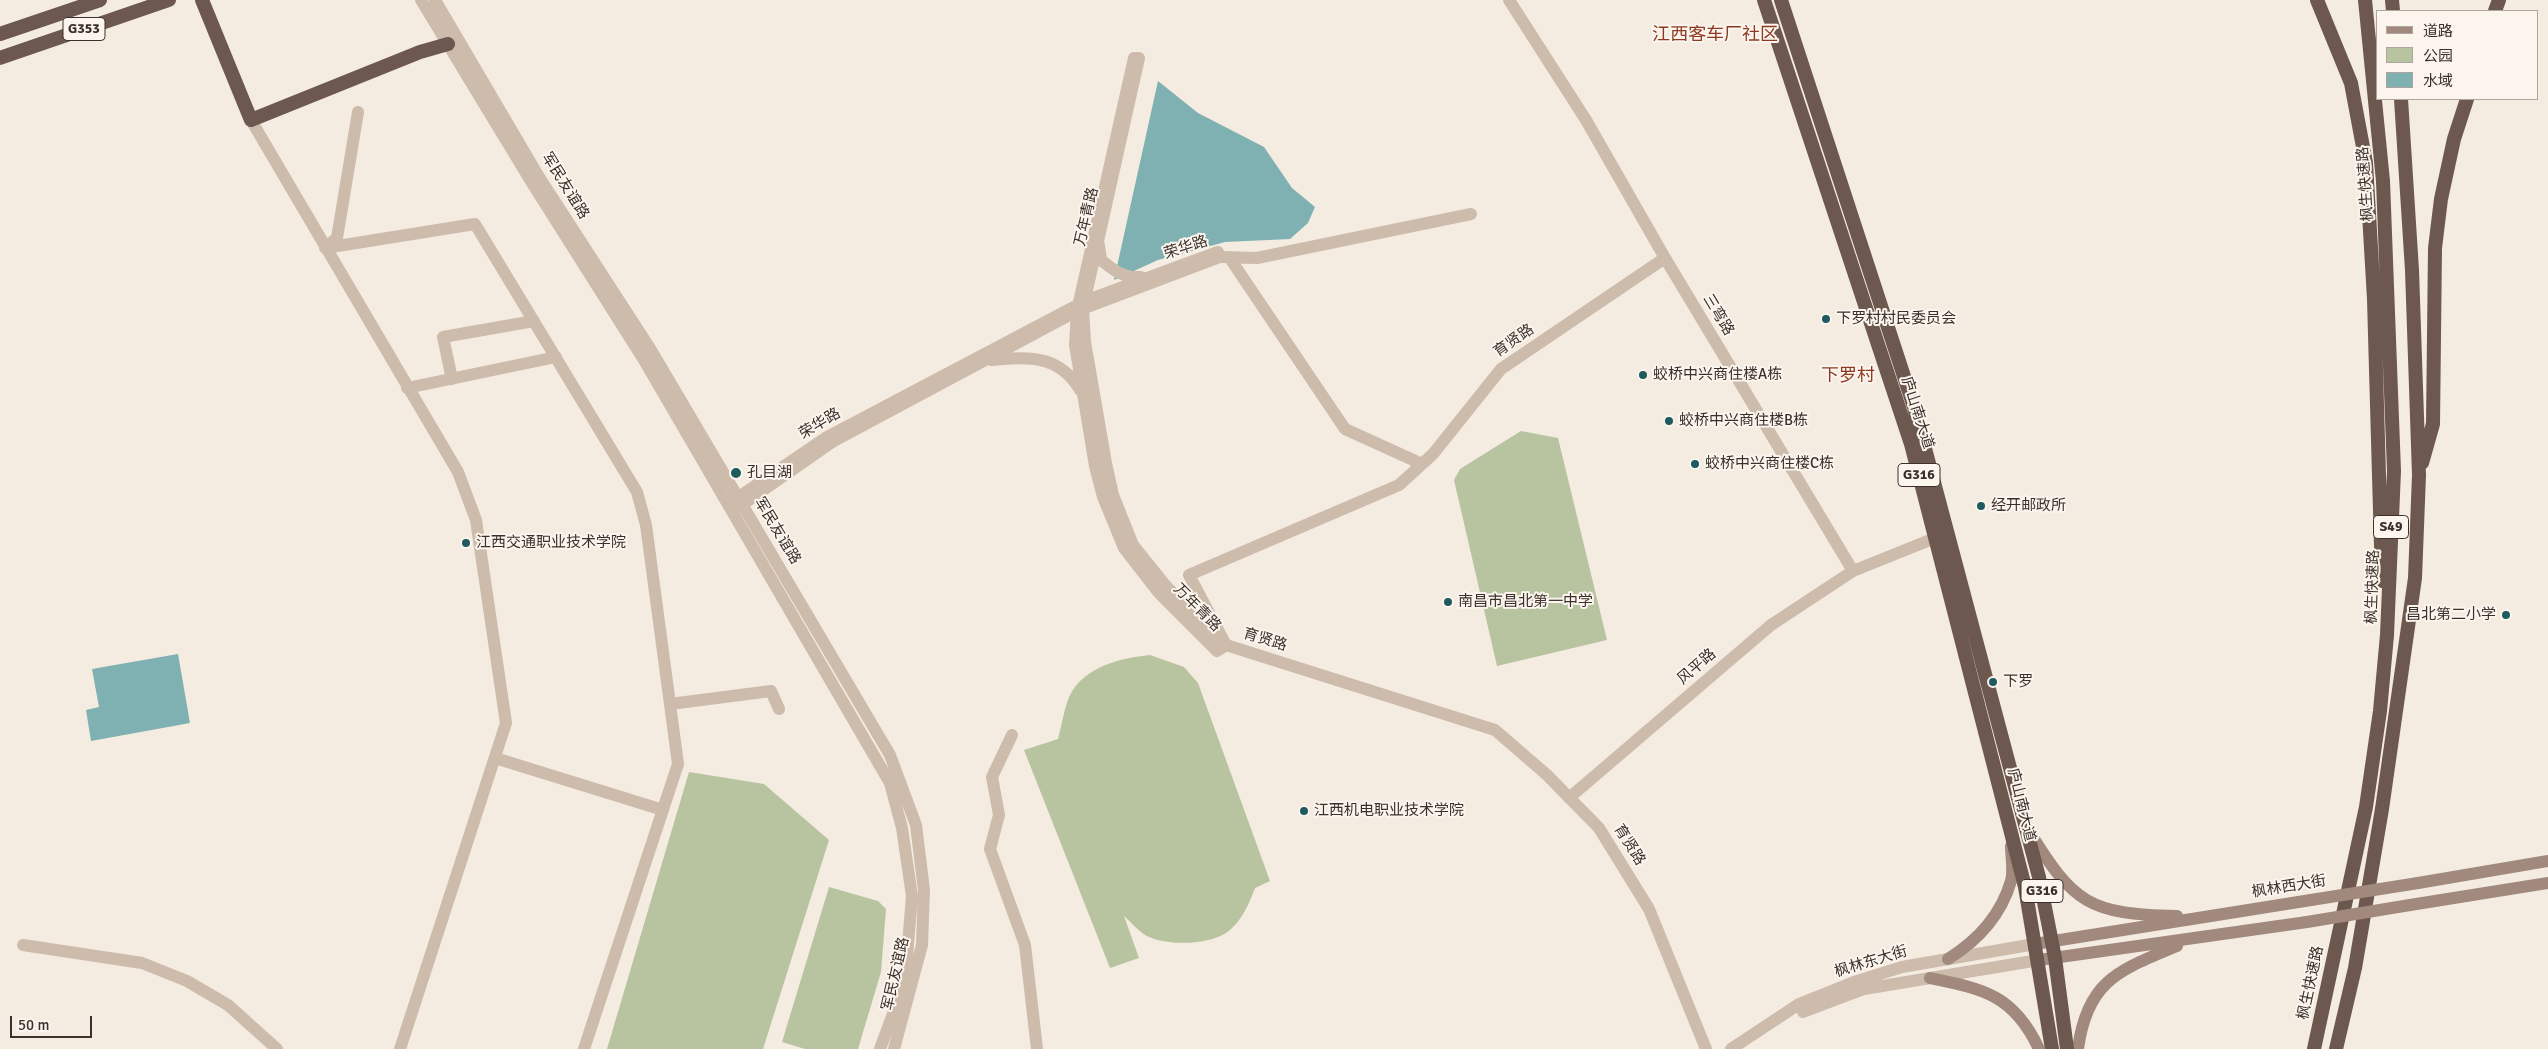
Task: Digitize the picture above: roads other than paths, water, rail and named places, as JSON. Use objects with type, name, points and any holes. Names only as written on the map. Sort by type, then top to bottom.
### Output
[{"type":"highway","name":"G353","points":[[0,34],[100,0]]},
{"type":"highway","name":"G353","points":[[0,58],[169,0]]},
{"type":"highway","points":[[202,0],[251,120],[420,52],[454,43]]},
{"type":"highway","name":"庐山南大道","points":[[1764,0],[1911,444],[2025,887],[2039,960]]},
{"type":"highway","name":"庐山南大道","points":[[1781,0],[1914,407],[2039,878],[2050,941],[2055,958]]},
{"type":"highway","name":"枫生快速路","points":[[2314,1049],[2366,807],[2380,710],[2387,635],[2394,472],[2384,181],[2365,0]]},
{"type":"highway","points":[[2317,1],[2351,84],[2366,163],[2375,308],[2380,565],[2387,635]]},
{"type":"highway","name":"S49","points":[[2336,1049],[2355,968],[2397,713],[2414,578],[2419,475],[2412,270],[2401,100]]},
{"type":"highway","points":[[2419,475],[2433,424],[2434,248],[2441,199],[2454,139],[2467,100]]},
{"type":"highway","name":"G316","points":[[2055,958],[2067,1049]]},
{"type":"highway","name":"G316","points":[[2039,960],[2052,1049]]},
{"type":"main road","points":[[2025,824],[2064,883],[2081,899],[2104,909],[2136,914],[2176,916],[2227,914]]},
{"type":"main road","points":[[1948,959],[1980,935],[1997,911],[2012,880],[2010,830]]},
{"type":"main road","name":"枫林西大街","points":[[2035,944],[2548,861]]},
{"type":"main road","points":[[2039,960],[2307,922],[2548,883]]},
{"type":"main road","points":[[2078,1049],[2079,1037],[2098,989],[2115,975],[2138,962],[2195,938]]},
{"type":"main road","points":[[1930,978],[1966,985],[2007,1003],[2022,1019],[2039,1049]]},
{"type":"street","points":[[421,0],[454,43]]},
{"type":"street","points":[[435,0],[454,43]]},
{"type":"street","name":"三弯路","points":[[1509,0],[1586,120],[1664,258],[1854,571]]},
{"type":"street","name":"军民友谊路","points":[[454,43],[532,183],[735,504],[890,755],[916,825],[924,890],[922,945],[894,1049]]},
{"type":"street","name":"万年青路","points":[[1081,306],[1085,342],[1113,495],[1133,545],[1166,586],[1226,645],[1217,652],[1159,593],[1124,548],[1103,497],[1076,345],[1081,306],[1134,58],[1139,58],[1098,240],[1081,306]]},
{"type":"street","points":[[325,248],[337,238],[358,112]]},
{"type":"street","points":[[251,120],[458,472],[476,520],[506,723],[400,1049]]},
{"type":"street","points":[[1224,257],[1257,258],[1471,214]]},
{"type":"street","points":[[325,248],[475,224],[637,492],[646,525],[678,764],[584,1049]]},
{"type":"street","points":[[1098,240],[1101,260],[1112,269],[1128,278],[1153,276]]},
{"type":"street","name":"荣华路","points":[[735,504],[827,437],[1081,306],[1153,276],[1218,252],[1224,257]]},
{"type":"street","points":[[1224,257],[1345,429],[1422,464]]},
{"type":"street","name":"荣华路","points":[[735,504],[832,442],[986,360],[1081,306],[1224,257]]},
{"type":"street","name":"育贤路","points":[[1664,258],[1501,368],[1433,454],[1399,485],[1189,575],[1226,645],[1495,730],[1599,828],[1650,909],[1706,1049]]},
{"type":"street","points":[[452,379],[443,337],[534,321]]},
{"type":"street","points":[[407,388],[556,357]]},
{"type":"street","points":[[986,360],[1027,357],[1046,361],[1073,378],[1084,397]]},
{"type":"street","name":"军民友谊路","points":[[735,504],[890,784],[902,828],[912,896],[905,981],[880,1049]]},
{"type":"street","points":[[1854,571],[1935,538]]},
{"type":"street","name":"风平路","points":[[1569,798],[1771,624],[1854,571]]},
{"type":"street","points":[[670,704],[771,691],[779,709]]},
{"type":"street","points":[[1012,735],[992,777],[999,815],[990,849],[1025,945],[1037,1049]]},
{"type":"street","points":[[495,758],[663,810]]},
{"type":"street","name":"枫林东大街","points":[[1731,1049],[1799,1004],[1854,982],[1902,967],[2035,944]]},
{"type":"street","points":[[23,945],[142,963],[186,981],[228,1005],[277,1049]]},
{"type":"street","name":"枫林东大街","points":[[1746,1049],[1804,1011],[1864,990],[2039,960]]},
{"type":"water","points":[[1158,81],[1198,113],[1264,147],[1292,188],[1315,207],[1308,223],[1290,239],[1225,242],[1158,260],[1114,280]]},
{"type":"water","points":[[178,654],[190,723],[91,741],[86,710],[99,707],[92,669]]},
{"type":"place","name":"下罗村村民委员会","points":[[1826,319]]},
{"type":"place","name":"蛟桥中兴商住楼A栋","points":[[1643,375]]},
{"type":"place","name":"蛟桥中兴商住楼B栋","points":[[1669,421]]},
{"type":"place","name":"蛟桥中兴商住楼C栋","points":[[1695,464]]},
{"type":"place","name":"孔目湖","points":[[736,473]]},
{"type":"place","name":"经开邮政所","points":[[1981,506]]},
{"type":"place","name":"江西交通职业技术学院","points":[[466,543]]},
{"type":"place","name":"南昌市昌北第一中学","points":[[1448,602]]},
{"type":"place","name":"昌北第二小学","points":[[2506,615]]},
{"type":"place","name":"下罗","points":[[1993,682]]},
{"type":"place","name":"江西机电职业技术学院","points":[[1304,811]]},
{"type":"district","name":"江西客车厂社区","points":[[1715,35]]},
{"type":"district","name":"下罗村","points":[[1848,376]]}]
